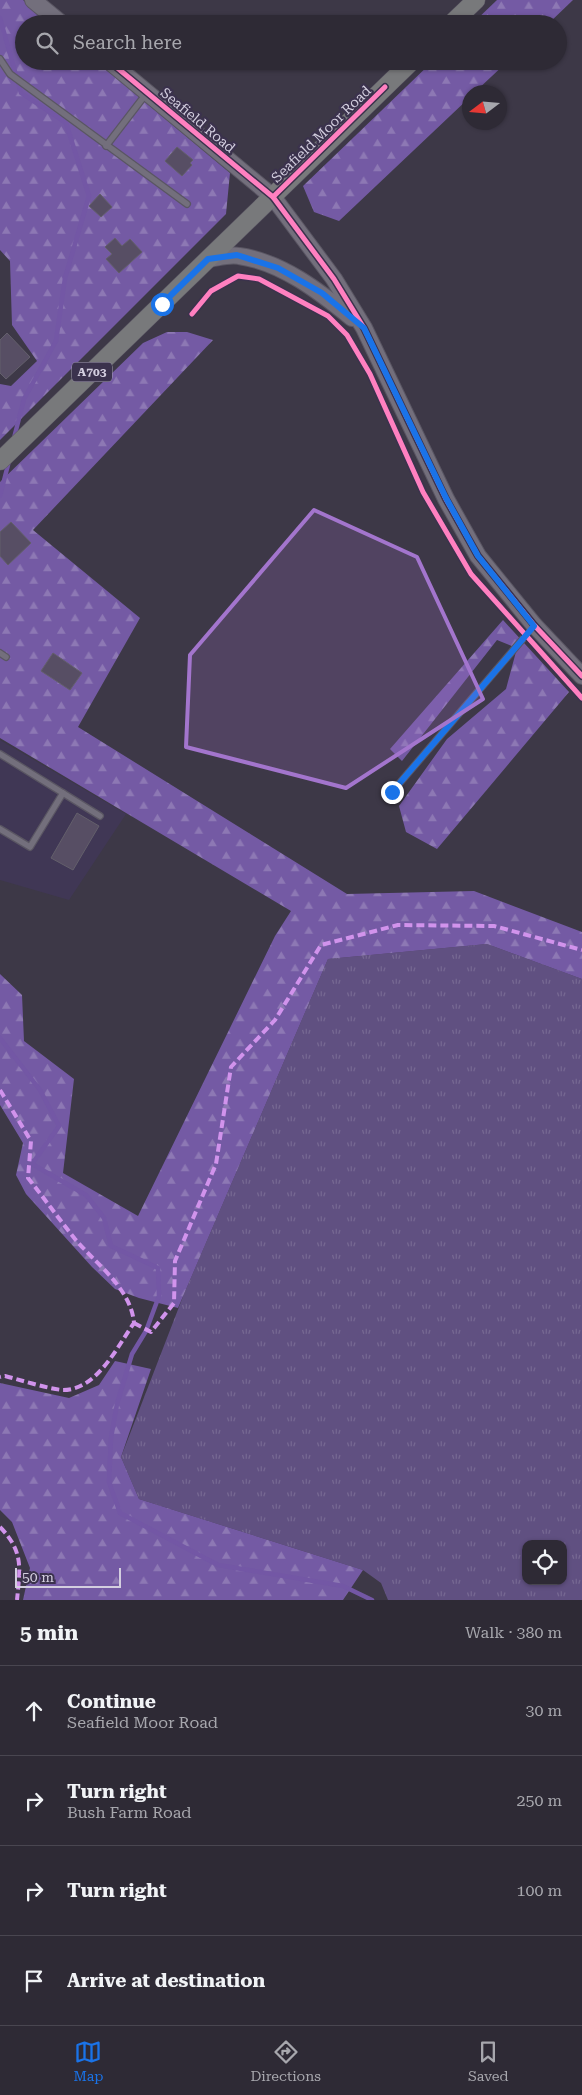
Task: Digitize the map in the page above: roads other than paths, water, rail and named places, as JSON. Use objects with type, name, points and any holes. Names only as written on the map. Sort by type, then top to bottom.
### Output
[{"type":"main road","points":[[460,15],[476,0]]},
{"type":"main road","name":"Seafield Moor Road","points":[[0,461],[403,70]]},
{"type":"street","points":[[33,0],[51,15]]},
{"type":"street","name":"Seafield Road","points":[[120,70],[273,197],[334,279],[364,328],[446,498],[478,556],[534,626],[582,676]]},
{"type":"street","points":[[208,259],[237,255],[278,268],[322,293],[364,328]]},
{"type":"lane","points":[[0,59],[10,74],[187,204]]},
{"type":"lane","points":[[106,146],[147,92]]},
{"type":"lane","points":[[392,792],[534,626]]},
{"type":"lane","points":[[0,653],[6,657]]},
{"type":"lane","points":[[0,754],[100,816]]},
{"type":"lane","points":[[0,829],[30,847],[63,793]]},
{"type":"waterway","points":[[0,18],[21,93],[66,123],[89,196],[65,278],[56,341],[24,399],[14,438]]},
{"type":"waterway","points":[[0,496],[9,461]]},
{"type":"waterway","points":[[0,1038],[40,1090],[59,1126],[32,1164],[86,1195],[104,1218],[111,1246],[158,1268],[159,1296],[146,1331],[132,1354],[117,1404],[111,1438],[109,1482],[120,1513],[218,1565],[343,1586],[372,1600]]}]
